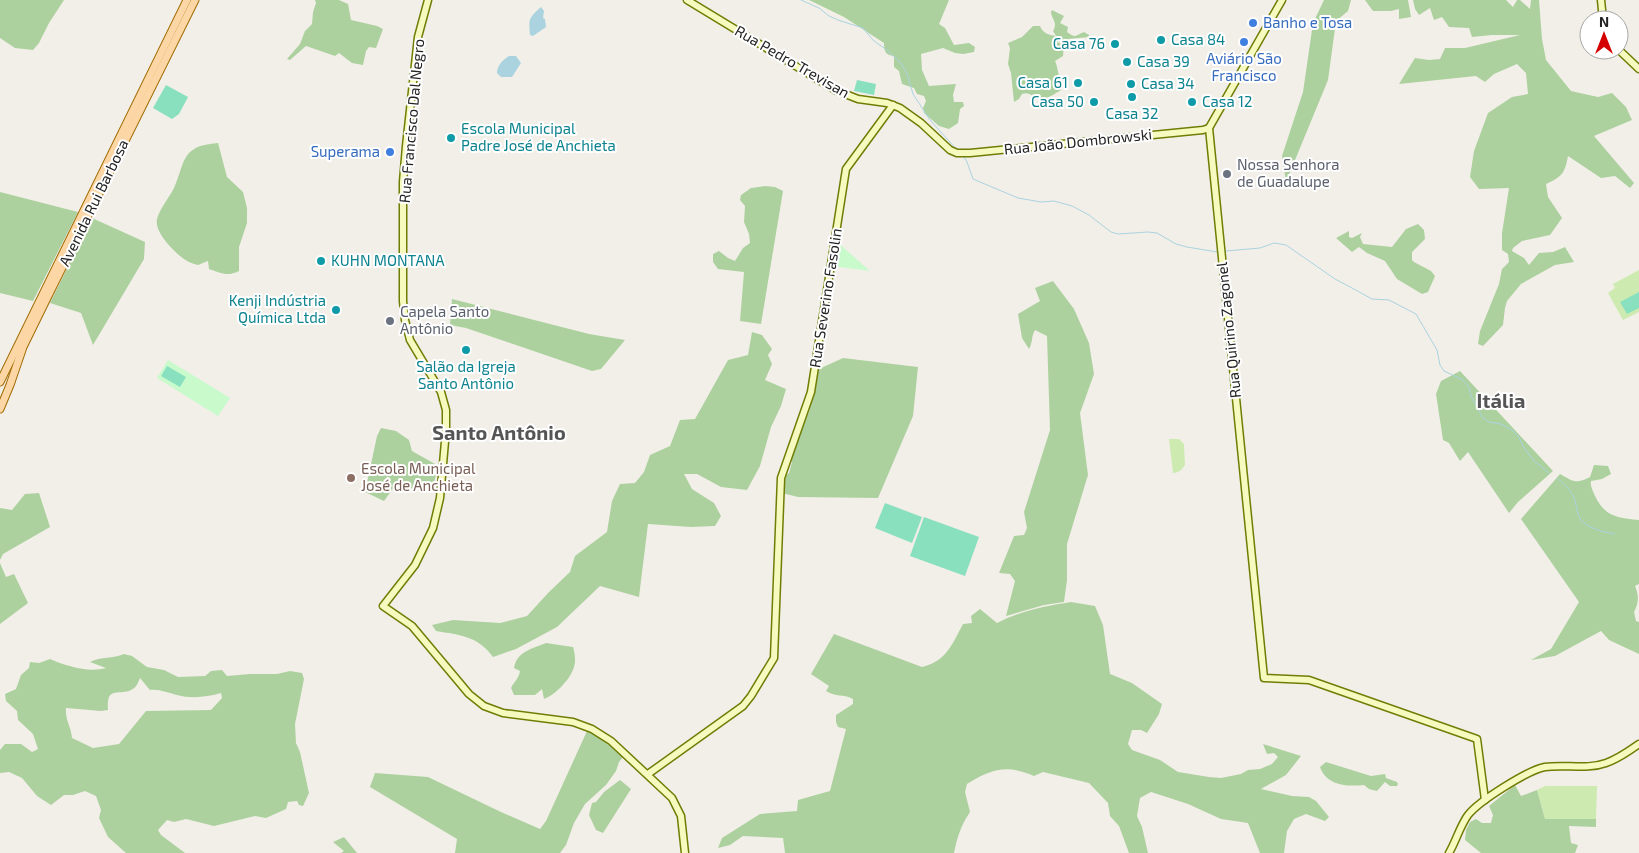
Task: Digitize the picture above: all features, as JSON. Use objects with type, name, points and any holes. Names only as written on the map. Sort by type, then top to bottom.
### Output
[{"type":"main road","name":"Avenida Rui Barbosa","points":[[0,382],[187,0]]},
{"type":"main road","name":"Avenida Rui Barbosa","points":[[0,409],[23,347],[195,0]]},
{"type":"street","name":"Rua Francisco Dal Negro","points":[[428,0],[418,37],[403,182],[404,314],[413,346],[441,392],[446,410],[446,430],[439,503],[433,528],[415,565],[382,606],[412,626],[469,694],[484,706],[502,713],[566,720],[580,724],[611,741],[648,774]]},
{"type":"street","name":"Rua Pedro Trevisan","points":[[687,0],[835,90],[858,99],[893,105],[914,117],[947,149]]},
{"type":"street","points":[[1209,128],[1282,0]]},
{"type":"street","points":[[1629,59],[1639,68]]},
{"type":"street","name":"Rua Severino Fasolin","points":[[648,774],[743,706],[773,661],[783,472],[811,392],[846,168],[893,105]]},
{"type":"street","name":"Rua João Dombrowski","points":[[947,149],[957,153],[966,153],[1209,128]]},
{"type":"street","name":"Rua Quirino Zagonel","points":[[1209,128],[1264,678],[1309,680],[1477,739],[1485,800]]},
{"type":"street","points":[[1449,853],[1468,815],[1485,800],[1535,770],[1546,767],[1602,764],[1621,756],[1639,744]]},
{"type":"street","points":[[648,774],[672,798],[678,809],[686,853]]},
{"type":"green space","points":[[0,0],[64,0],[33,50],[15,48],[0,38]]},
{"type":"green space","points":[[315,0],[339,0],[348,4],[351,20],[383,29],[376,48],[369,47],[366,51],[363,65],[352,63],[339,53],[335,56],[306,46],[290,60],[287,59],[300,44],[305,31],[312,24]]},
{"type":"green space","points":[[809,0],[949,0],[939,24],[945,28],[954,45],[969,43],[975,47],[974,52],[955,53],[943,48],[921,54],[922,70],[929,86],[956,84],[953,95],[954,102],[963,102],[964,106],[960,109],[958,123],[949,129],[939,126],[924,113],[923,108],[926,101],[924,96],[917,94],[914,88],[902,84],[899,71],[894,67],[894,56],[886,52],[884,43],[844,17]]},
{"type":"green space","points":[[1324,0],[1351,0],[1348,11],[1336,21],[1328,80],[1286,182],[1282,156],[1303,92],[1313,23]]},
{"type":"green space","points":[[1365,0],[1408,0],[1411,17],[1399,19],[1399,9],[1373,11]]},
{"type":"green space","points":[[1413,0],[1506,0],[1513,7],[1517,0],[1520,0],[1530,9],[1531,0],[1539,0],[1542,39],[1546,60],[1571,91],[1598,97],[1612,93],[1626,107],[1632,120],[1594,136],[1634,183],[1630,188],[1615,176],[1601,178],[1568,156],[1566,167],[1562,174],[1546,184],[1548,197],[1562,218],[1550,235],[1522,241],[1512,251],[1524,258],[1529,265],[1539,253],[1553,252],[1565,247],[1574,262],[1555,265],[1521,284],[1507,301],[1503,325],[1483,346],[1478,344],[1480,331],[1499,284],[1502,269],[1509,262],[1508,254],[1502,250],[1502,233],[1509,188],[1479,189],[1470,177],[1474,151],[1488,113],[1512,97],[1528,94],[1526,73],[1517,64],[1494,74],[1485,82],[1476,76],[1399,84],[1415,58],[1440,59],[1445,48],[1465,48],[1520,35],[1472,37],[1469,28],[1449,27],[1442,17],[1434,20],[1430,8],[1419,15]]},
{"type":"green space","points":[[1052,10],[1064,16],[1060,23],[1068,27],[1067,32],[1074,36],[1084,32],[1089,37],[1057,42],[1064,45],[1063,56],[1055,61],[1061,90],[1043,99],[1036,99],[1024,93],[1014,102],[1011,73],[1008,64],[1010,48],[1008,43],[1022,37],[1033,26],[1040,26],[1046,33],[1056,36],[1053,31],[1055,25]]},
{"type":"green space","points":[[857,80],[876,84],[874,95],[854,91]]},
{"type":"green space","points":[[166,85],[188,97],[179,114],[172,119],[153,108]]},
{"type":"green space","points":[[218,143],[227,177],[243,192],[247,208],[247,223],[239,247],[239,271],[231,274],[224,274],[209,269],[208,261],[198,265],[186,260],[175,252],[166,241],[157,224],[158,215],[174,188],[187,156],[197,147]]},
{"type":"green space","points":[[775,187],[783,191],[761,324],[740,321],[744,272],[718,269],[713,262],[713,254],[719,251],[735,261],[743,248],[750,243],[749,234],[744,222],[745,206],[740,200],[741,195],[751,188]]},
{"type":"green space","points":[[0,192],[78,212],[33,301],[0,293]]},
{"type":"green space","points":[[92,218],[145,242],[144,259],[93,345],[81,313],[50,303]]},
{"type":"green space","points":[[1418,224],[1424,230],[1425,239],[1412,252],[1412,260],[1431,271],[1435,276],[1428,292],[1422,294],[1397,279],[1385,261],[1359,247],[1352,252],[1336,238],[1349,231],[1349,237],[1352,238],[1362,233],[1360,237],[1363,244],[1392,247],[1406,229]]},
{"type":"green space","points":[[836,241],[870,271],[832,266]]},
{"type":"green space","points":[[1639,270],[1639,312],[1623,320],[1608,293],[1615,288],[1613,284]]},
{"type":"green space","points":[[1053,281],[1074,309],[1089,343],[1094,374],[1080,413],[1088,475],[1067,544],[1067,580],[1064,602],[1044,605],[1006,616],[1015,581],[1010,574],[999,573],[1014,536],[1024,535],[1027,528],[1024,512],[1050,430],[1047,336],[1035,330],[1029,349],[1022,338],[1018,314],[1040,301],[1035,288]]},
{"type":"green space","points":[[1639,292],[1639,308],[1627,314],[1620,302]]},
{"type":"green space","points":[[452,299],[589,334],[625,340],[601,369],[592,371],[466,328],[450,325]]},
{"type":"green space","points":[[752,332],[762,335],[772,349],[768,355],[772,364],[765,380],[786,389],[781,406],[771,427],[760,466],[747,490],[721,487],[697,474],[684,474],[692,489],[714,503],[721,516],[715,526],[691,527],[648,524],[639,597],[600,586],[557,627],[516,649],[493,657],[475,641],[461,635],[436,631],[432,625],[453,620],[500,623],[527,616],[570,572],[575,556],[607,532],[612,501],[620,484],[635,483],[644,472],[650,455],[670,446],[680,420],[695,419],[728,360],[748,355]]},
{"type":"green space","points":[[843,358],[918,367],[913,416],[878,498],[798,497],[782,493],[785,476],[789,473],[792,462],[790,459],[797,435],[809,412],[819,369]]},
{"type":"green space","points":[[168,360],[230,398],[218,416],[157,378]]},
{"type":"green space","points":[[167,366],[186,377],[180,387],[161,376]]},
{"type":"green space","points":[[1460,371],[1553,471],[1518,502],[1509,513],[1468,452],[1460,461],[1449,443],[1443,440],[1436,394],[1441,381]]},
{"type":"green space","points":[[381,428],[396,431],[409,440],[412,451],[435,464],[438,468],[433,486],[405,489],[397,483],[384,501],[365,492],[377,436]]},
{"type":"green space","points":[[1169,439],[1179,439],[1184,444],[1185,465],[1180,471],[1175,473],[1173,473]]},
{"type":"green space","points":[[1594,465],[1608,466],[1611,474],[1602,479],[1591,481],[1593,491],[1603,508],[1618,517],[1639,520],[1639,584],[1635,586],[1638,599],[1634,612],[1636,621],[1639,622],[1639,654],[1609,640],[1601,631],[1555,656],[1531,660],[1551,649],[1579,602],[1521,519],[1560,474],[1572,480],[1581,481],[1590,477]]},
{"type":"green space","points":[[39,493],[50,527],[3,554],[0,560],[0,508],[12,510],[25,494]]},
{"type":"green space","points":[[885,503],[922,517],[912,543],[875,528]]},
{"type":"green space","points":[[924,517],[979,537],[965,576],[910,556]]},
{"type":"green space","points":[[0,563],[6,577],[14,574],[28,603],[0,624]]},
{"type":"green space","points":[[1071,602],[1095,606],[1103,625],[1110,674],[1132,683],[1162,704],[1159,714],[1147,733],[1141,730],[1132,730],[1128,744],[1132,750],[1160,760],[1178,772],[1221,778],[1241,774],[1248,770],[1260,769],[1272,764],[1278,757],[1274,753],[1267,754],[1263,744],[1301,756],[1286,775],[1261,789],[1292,796],[1309,797],[1316,801],[1329,817],[1325,821],[1306,814],[1294,819],[1287,831],[1284,853],[1260,853],[1248,823],[1221,819],[1188,804],[1151,792],[1140,798],[1137,816],[1142,827],[1148,853],[1129,853],[1119,826],[1110,816],[1108,803],[1089,783],[1043,772],[1034,776],[1007,769],[984,775],[967,784],[965,792],[970,812],[956,842],[954,853],[785,853],[783,838],[743,836],[730,845],[718,848],[722,838],[760,814],[797,811],[798,800],[830,791],[846,729],[838,727],[836,715],[853,704],[853,699],[826,691],[829,686],[811,674],[834,634],[922,667],[937,661],[948,651],[963,624],[972,623],[971,616],[980,609],[997,623],[1015,615]]},
{"type":"green space","points":[[546,643],[573,647],[575,655],[574,667],[566,682],[557,691],[544,699],[542,689],[535,695],[514,695],[511,688],[518,678],[520,671],[514,668],[518,658],[526,651]]},
{"type":"green space","points":[[124,654],[132,656],[147,667],[164,670],[178,677],[205,676],[211,671],[222,670],[227,676],[277,674],[290,671],[302,673],[304,679],[295,724],[296,743],[300,752],[309,793],[303,806],[299,805],[297,801],[288,802],[286,809],[266,818],[255,816],[214,826],[186,819],[174,822],[167,820],[158,830],[161,835],[185,853],[126,853],[108,837],[99,818],[101,810],[96,796],[85,791],[73,795],[64,795],[51,805],[37,796],[22,778],[9,772],[0,773],[0,750],[5,744],[21,744],[32,752],[38,749],[33,734],[18,720],[17,711],[6,701],[5,694],[16,689],[21,675],[29,668],[30,662],[39,663],[50,659],[78,668],[92,670],[106,668],[90,662]],"holes":[[[140,678],[150,690],[194,697],[221,693],[222,698],[211,710],[146,711],[119,744],[93,748],[72,738],[66,716],[66,708],[108,710],[111,694],[133,689]]]},
{"type":"green space","points":[[587,731],[601,737],[623,757],[606,785],[585,804],[574,823],[566,845],[560,853],[455,853],[457,839],[370,787],[375,773],[428,777],[540,829],[546,821]]},
{"type":"green space","points":[[1326,762],[1371,776],[1385,774],[1386,778],[1398,784],[1397,786],[1390,786],[1385,782],[1377,791],[1369,789],[1364,785],[1350,786],[1338,784],[1327,778],[1323,773],[1320,767]]},
{"type":"green space","points":[[620,780],[631,789],[603,833],[596,830],[589,815],[592,803],[596,802],[604,792]]},
{"type":"green space","points":[[1515,785],[1521,796],[1537,790],[1545,819],[1596,819],[1596,827],[1569,826],[1571,843],[1578,845],[1575,853],[1481,853],[1465,840],[1466,830],[1470,822],[1476,819],[1482,823],[1491,823],[1493,815],[1489,806]]},
{"type":"green space","points":[[1545,786],[1597,786],[1596,819],[1545,819],[1537,790]]},
{"type":"green space","points":[[344,837],[357,853],[341,853],[344,851],[333,842]]},
{"type":"water","points":[[541,7],[544,11],[543,18],[545,19],[546,27],[533,36],[530,35],[530,19]]},
{"type":"water","points":[[509,56],[516,56],[521,63],[512,77],[501,77],[497,73],[499,65]]},
{"type":"waterway","points":[[801,0],[819,8],[829,16],[863,28],[874,41],[901,63],[907,74],[913,94],[930,120],[958,151]]},
{"type":"waterway","points":[[963,155],[973,179],[1018,198],[1041,202],[1054,201],[1072,206],[1089,215],[1111,232],[1118,234],[1157,233],[1176,244],[1217,252]]},
{"type":"waterway","points":[[1226,251],[1260,248],[1274,243],[1286,245],[1335,279],[1372,299],[1389,300],[1416,314],[1437,350],[1440,365],[1444,371],[1463,380],[1469,387],[1471,396],[1483,418],[1489,422],[1501,424],[1511,429],[1519,437],[1533,460],[1549,473]]},
{"type":"waterway","points":[[1558,479],[1572,495],[1581,520],[1584,523],[1596,529],[1614,534]]},
{"type":"place","name":"Banho e Tosa","points":[[1253,23]]},
{"type":"place","name":"Casa 84","points":[[1161,40]]},
{"type":"place","name":"Aviário São Francisco","points":[[1244,42]]},
{"type":"place","name":"Casa 76","points":[[1115,44]]},
{"type":"place","name":"Casa 39","points":[[1127,62]]},
{"type":"place","name":"Casa 61","points":[[1078,83]]},
{"type":"place","name":"Casa 34","points":[[1131,84]]},
{"type":"place","name":"Casa 32","points":[[1132,97]]},
{"type":"place","name":"Casa 50","points":[[1094,102]]},
{"type":"place","name":"Casa 12","points":[[1192,102]]},
{"type":"place","name":"Escola Municipal Padre José de Anchieta","points":[[451,138]]},
{"type":"place","name":"Superama","points":[[390,152]]},
{"type":"place","name":"Nossa Senhora de Guadalupe","points":[[1227,174]]},
{"type":"place","name":"KUHN MONTANA","points":[[321,261]]},
{"type":"place","name":"Kenji Indústria Química Ltda","points":[[336,310]]},
{"type":"place","name":"Capela Santo Antônio","points":[[390,321]]},
{"type":"place","name":"Salão da Igreja Santo Antônio","points":[[466,350]]},
{"type":"place","name":"Escola Municipal José de Anchieta","points":[[351,478]]},
{"type":"district","name":"Itália","points":[[1501,401]]},
{"type":"district","name":"Santo Antônio","points":[[499,433]]}]
